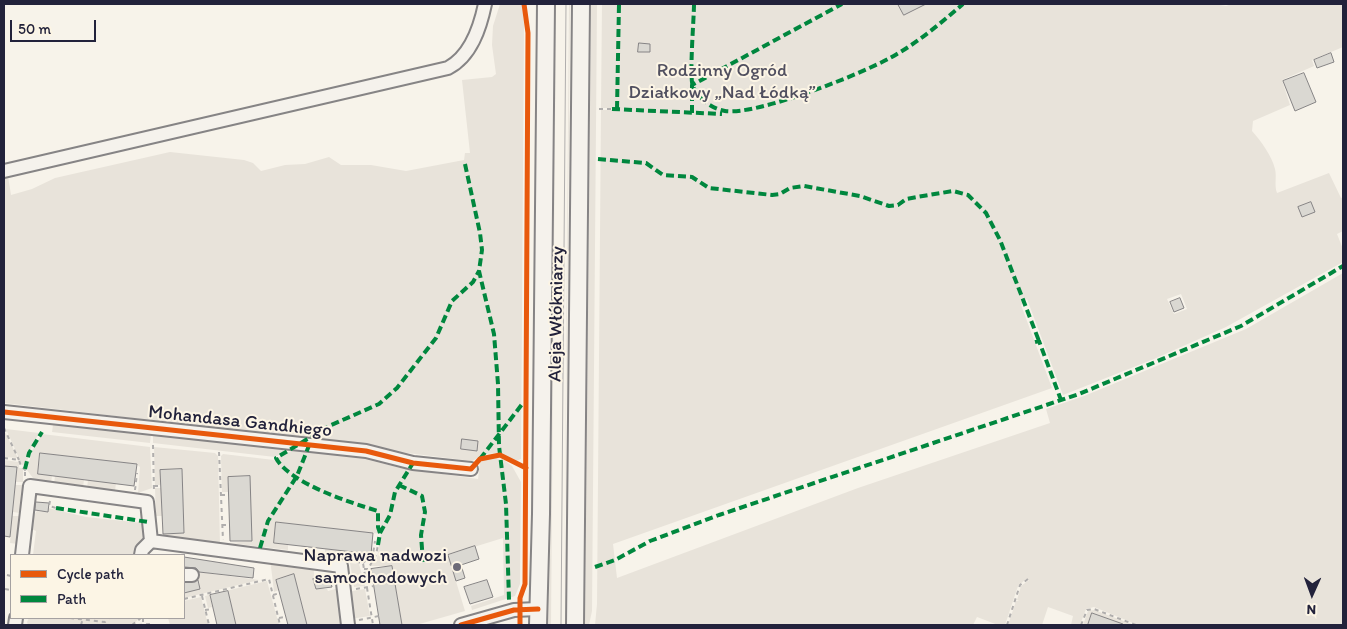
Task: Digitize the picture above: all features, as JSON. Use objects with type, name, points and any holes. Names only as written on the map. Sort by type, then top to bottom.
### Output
[{"type":"main road","name":"Aleja Włókniarzy","points":[[538,617],[541,514],[546,4]]},
{"type":"main road","name":"Aleja Włókniarzy","points":[[575,625],[581,4]]},
{"type":"street","points":[[4,171],[448,68],[466,54],[482,19],[485,4]]},
{"type":"street","name":"Mohandasa Gandhiego","points":[[4,412],[366,451],[413,463],[471,469]]},
{"type":"street","points":[[22,554],[30,486],[147,502],[151,541]]},
{"type":"street","points":[[141,554],[142,550],[151,541]]},
{"type":"street","points":[[151,541],[342,566],[348,624]]},
{"type":"street","points":[[461,625],[514,610],[538,617]]},
{"type":"path","points":[[599,109],[612,109]]},
{"type":"path","points":[[4,428],[21,466],[25,469]]},
{"type":"path","points":[[153,445],[154,487],[161,486]]},
{"type":"path","points":[[219,452],[223,547]]},
{"type":"path","points":[[4,458],[19,460]]},
{"type":"path","points":[[134,494],[137,473]]},
{"type":"path","points":[[221,495],[228,494]]},
{"type":"path","points":[[222,525],[229,526]]},
{"type":"path","points":[[362,563],[373,554],[375,542]]},
{"type":"path","points":[[364,570],[368,569],[376,555],[378,545]]},
{"type":"path","points":[[355,559],[356,552]]},
{"type":"path","points":[[185,599],[269,579],[280,625]]},
{"type":"path","points":[[1006,625],[1020,585],[1028,579]]},
{"type":"path","points":[[5,589],[10,590]]},
{"type":"path","points":[[273,595],[280,593]]},
{"type":"path","points":[[202,595],[209,625]]},
{"type":"path","points":[[1015,600],[1019,601]]},
{"type":"path","points":[[206,610],[213,609]]},
{"type":"path","points":[[1081,625],[1087,610],[1094,609],[1136,625]]},
{"type":"path","points":[[348,624],[378,616]]},
{"type":"path","points":[[279,618],[286,617]]},
{"type":"path","points":[[88,619],[105,622],[108,619]]},
{"type":"path","points":[[138,625],[150,624]]},
{"type":"shaded area","points":[[35,619],[128,619],[104,625],[57,625]]},
{"type":"green space","points":[[500,4],[522,4],[524,23],[521,459],[514,462],[498,453],[486,454],[472,461],[399,452],[380,447],[4,403],[4,176],[8,176],[11,195],[32,189],[55,178],[170,152],[244,160],[253,163],[261,171],[285,165],[305,164],[329,157],[341,165],[371,165],[406,171],[464,160],[465,153],[470,153],[462,80],[492,77],[496,74],[492,45],[493,26]]},
{"type":"green space","points":[[556,4],[551,625],[548,625],[551,528]]},
{"type":"green space","points":[[569,4],[570,4],[564,625]]},
{"type":"green space","points":[[591,4],[597,4],[592,611],[589,625],[585,625]]},
{"type":"green space","name":"Rodzinny Ogród Działkowy „Nad Łódką”","points":[[602,4],[1214,4],[1226,6],[1232,4],[1343,4],[1343,47],[1312,60],[1314,66],[1282,80],[1290,105],[1253,121],[1252,131],[1266,149],[1274,164],[1277,193],[1329,173],[1341,198],[1343,197],[1343,231],[1337,234],[1343,249],[1343,262],[1226,327],[1154,359],[1063,395],[1027,299],[1021,305],[1052,388],[613,544],[617,578],[858,488],[1050,423],[1046,409],[1084,396],[1246,329],[1343,273],[1343,625],[1138,625],[1094,607],[1086,609],[1080,625],[1071,625],[1073,616],[1048,607],[1042,625],[1008,625],[1016,601],[1019,601],[1017,600],[1021,586],[1029,580],[1026,579],[1018,586],[1005,625],[998,625],[977,617],[973,625],[595,625],[597,604],[601,110],[612,110],[612,108],[601,108]],"holes":[[[1181,294],[1187,309],[1174,314],[1167,299]]]},
{"type":"green space","points":[[72,424],[151,433],[150,443],[52,432],[53,425]]},
{"type":"green space","points":[[6,429],[39,433],[31,448],[26,465],[22,465]]},
{"type":"green space","points":[[4,430],[18,458],[4,457]]},
{"type":"green space","points":[[153,433],[290,449],[275,457],[153,443]]},
{"type":"green space","points":[[42,434],[150,447],[152,488],[138,493],[140,467],[136,464],[40,453],[38,474],[52,476],[51,483],[36,482],[27,470],[32,451]]},
{"type":"green space","points":[[154,447],[215,453],[218,456],[220,545],[163,537],[163,534],[184,533],[182,469],[160,470],[161,485],[155,485]]},
{"type":"green space","points":[[293,450],[352,456],[401,468],[478,479],[480,462],[492,457],[504,460],[512,466],[521,482],[520,584],[515,596],[472,610],[471,606],[504,595],[503,538],[448,555],[465,611],[416,625],[402,625],[392,566],[370,566],[377,558],[381,534],[277,522],[274,543],[288,545],[288,550],[230,543],[251,541],[249,476],[228,477],[228,492],[222,492],[221,456],[223,454],[274,460]]},
{"type":"green space","points":[[4,460],[19,462],[19,468],[23,468],[23,482],[15,482],[17,467],[4,466]]},
{"type":"green space","points":[[55,476],[84,480],[83,487],[54,484]]},
{"type":"green space","points":[[88,480],[116,483],[115,491],[87,488]]},
{"type":"green space","points":[[15,485],[23,485],[20,513],[13,512]]},
{"type":"green space","points":[[155,488],[161,488],[162,516],[156,516]]},
{"type":"green space","points":[[48,508],[86,517],[143,523],[144,538],[138,554],[33,554],[36,531],[29,528],[30,520],[37,511],[47,512]]},
{"type":"green space","points":[[12,516],[20,516],[18,544],[10,543]]},
{"type":"green space","points":[[325,549],[352,552],[352,558],[325,555]]},
{"type":"green space","points":[[270,558],[313,565],[316,589],[327,589],[328,591],[339,588],[346,625],[307,625],[294,575],[276,579],[279,590],[274,592]]},
{"type":"green space","points":[[350,563],[359,564],[365,586],[354,587]]},
{"type":"green space","points":[[198,572],[259,580],[185,598],[185,593],[200,589]]},
{"type":"green space","points":[[267,581],[279,625],[236,625],[228,591],[210,595],[212,607],[208,608],[205,596]]},
{"type":"green space","points":[[365,589],[370,616],[350,619],[346,592]]},
{"type":"green space","points":[[201,597],[208,625],[170,625],[168,619],[185,619],[185,601]]},
{"type":"green space","points":[[1094,610],[1134,625],[1112,625],[1114,621],[1093,613],[1088,625],[1083,625],[1088,611]]},
{"type":"green space","points":[[28,619],[80,621],[79,625],[28,625]]},
{"type":"green space","points":[[111,619],[139,619],[132,625],[87,625],[87,622],[106,624]]},
{"type":"building","points":[[898,4],[926,4],[904,15]]},
{"type":"building","points":[[639,43],[650,44],[650,52],[638,52]]},
{"type":"building","points":[[1331,53],[1334,62],[1317,68],[1314,60]]},
{"type":"building","points":[[1304,73],[1316,102],[1295,111],[1283,81]]},
{"type":"building","points":[[1311,202],[1315,212],[1302,217],[1298,207]]},
{"type":"building","points":[[1180,298],[1184,308],[1174,312],[1170,302]]},
{"type":"building","points":[[462,439],[478,441],[477,451],[461,449]]},
{"type":"building","points":[[40,453],[137,464],[134,486],[38,474]]},
{"type":"building","points":[[4,466],[17,467],[10,537],[4,536]]},
{"type":"building","points":[[182,469],[184,533],[163,534],[160,470]]},
{"type":"building","points":[[250,476],[252,541],[230,541],[228,477]]},
{"type":"building","points":[[36,502],[49,503],[48,512],[35,510]]},
{"type":"building","points":[[276,522],[373,533],[371,554],[274,543]]},
{"type":"building","points":[[475,546],[479,559],[461,565],[465,578],[456,581],[448,555]]},
{"type":"building","points":[[185,557],[254,568],[253,578],[199,572],[196,568],[185,567]]},
{"type":"building","points":[[392,566],[402,625],[380,625],[371,569]]},
{"type":"building","points":[[294,574],[307,625],[288,625],[276,580]]},
{"type":"building","points":[[329,575],[332,587],[316,589],[313,579]]},
{"type":"building","points":[[198,580],[200,589],[185,593],[185,583]]},
{"type":"building","points":[[487,580],[493,597],[470,604],[464,587]]},
{"type":"building","points":[[228,591],[236,625],[217,625],[210,595]]},
{"type":"building","points":[[1092,613],[1123,624],[1123,625],[1088,625]]},
{"type":"tram line","points":[[561,625],[566,4]]},
{"type":"marked path","points":[[617,109],[619,4]]},
{"type":"marked path","points":[[694,4],[693,87],[706,103],[725,111],[740,111],[785,100],[883,62],[906,49],[963,4]]},
{"type":"marked path","points":[[692,113],[692,85],[842,4]]},
{"type":"marked path","points":[[612,109],[722,114]]},
{"type":"marked path","points":[[598,159],[646,163],[663,175],[692,177],[709,188],[772,195],[780,194],[790,188],[804,186],[860,196],[889,206],[898,205],[906,199],[953,191],[968,195],[986,213],[1000,240],[1039,341]]},
{"type":"marked path","points":[[465,164],[480,233],[482,250],[479,271],[494,334],[498,384],[499,446],[506,504],[509,600]]},
{"type":"marked path","points":[[595,567],[615,560],[650,541],[719,515],[1079,394],[1241,326],[1343,266]]},
{"type":"marked path","points":[[380,533],[378,511],[352,503],[307,484],[283,467],[276,458],[329,426],[379,404],[397,388],[436,338],[452,301],[473,282],[479,271]]},
{"type":"marked path","points":[[1035,342],[1039,341],[1061,400]]},
{"type":"marked path","points":[[480,459],[523,403]]},
{"type":"marked path","points":[[25,469],[29,453],[42,432]]},
{"type":"marked path","points":[[260,548],[268,521],[297,476],[310,443]]},
{"type":"marked path","points":[[378,545],[380,533],[390,515],[395,492],[413,463]]},
{"type":"marked path","points":[[399,485],[422,496],[425,512],[421,535],[423,562]]},
{"type":"marked path","points":[[56,508],[148,522]]},
{"type":"cycle path","points":[[520,625],[520,598],[525,584],[528,33],[524,4]]},
{"type":"cycle path","points":[[4,412],[366,451],[413,463],[471,469],[480,459],[500,455],[526,468]]},
{"type":"cycle path","points":[[461,625],[514,610],[538,609]]},
{"type":"place","name":"Naprawa nadwozi samochodowych","points":[[457,567]]}]
